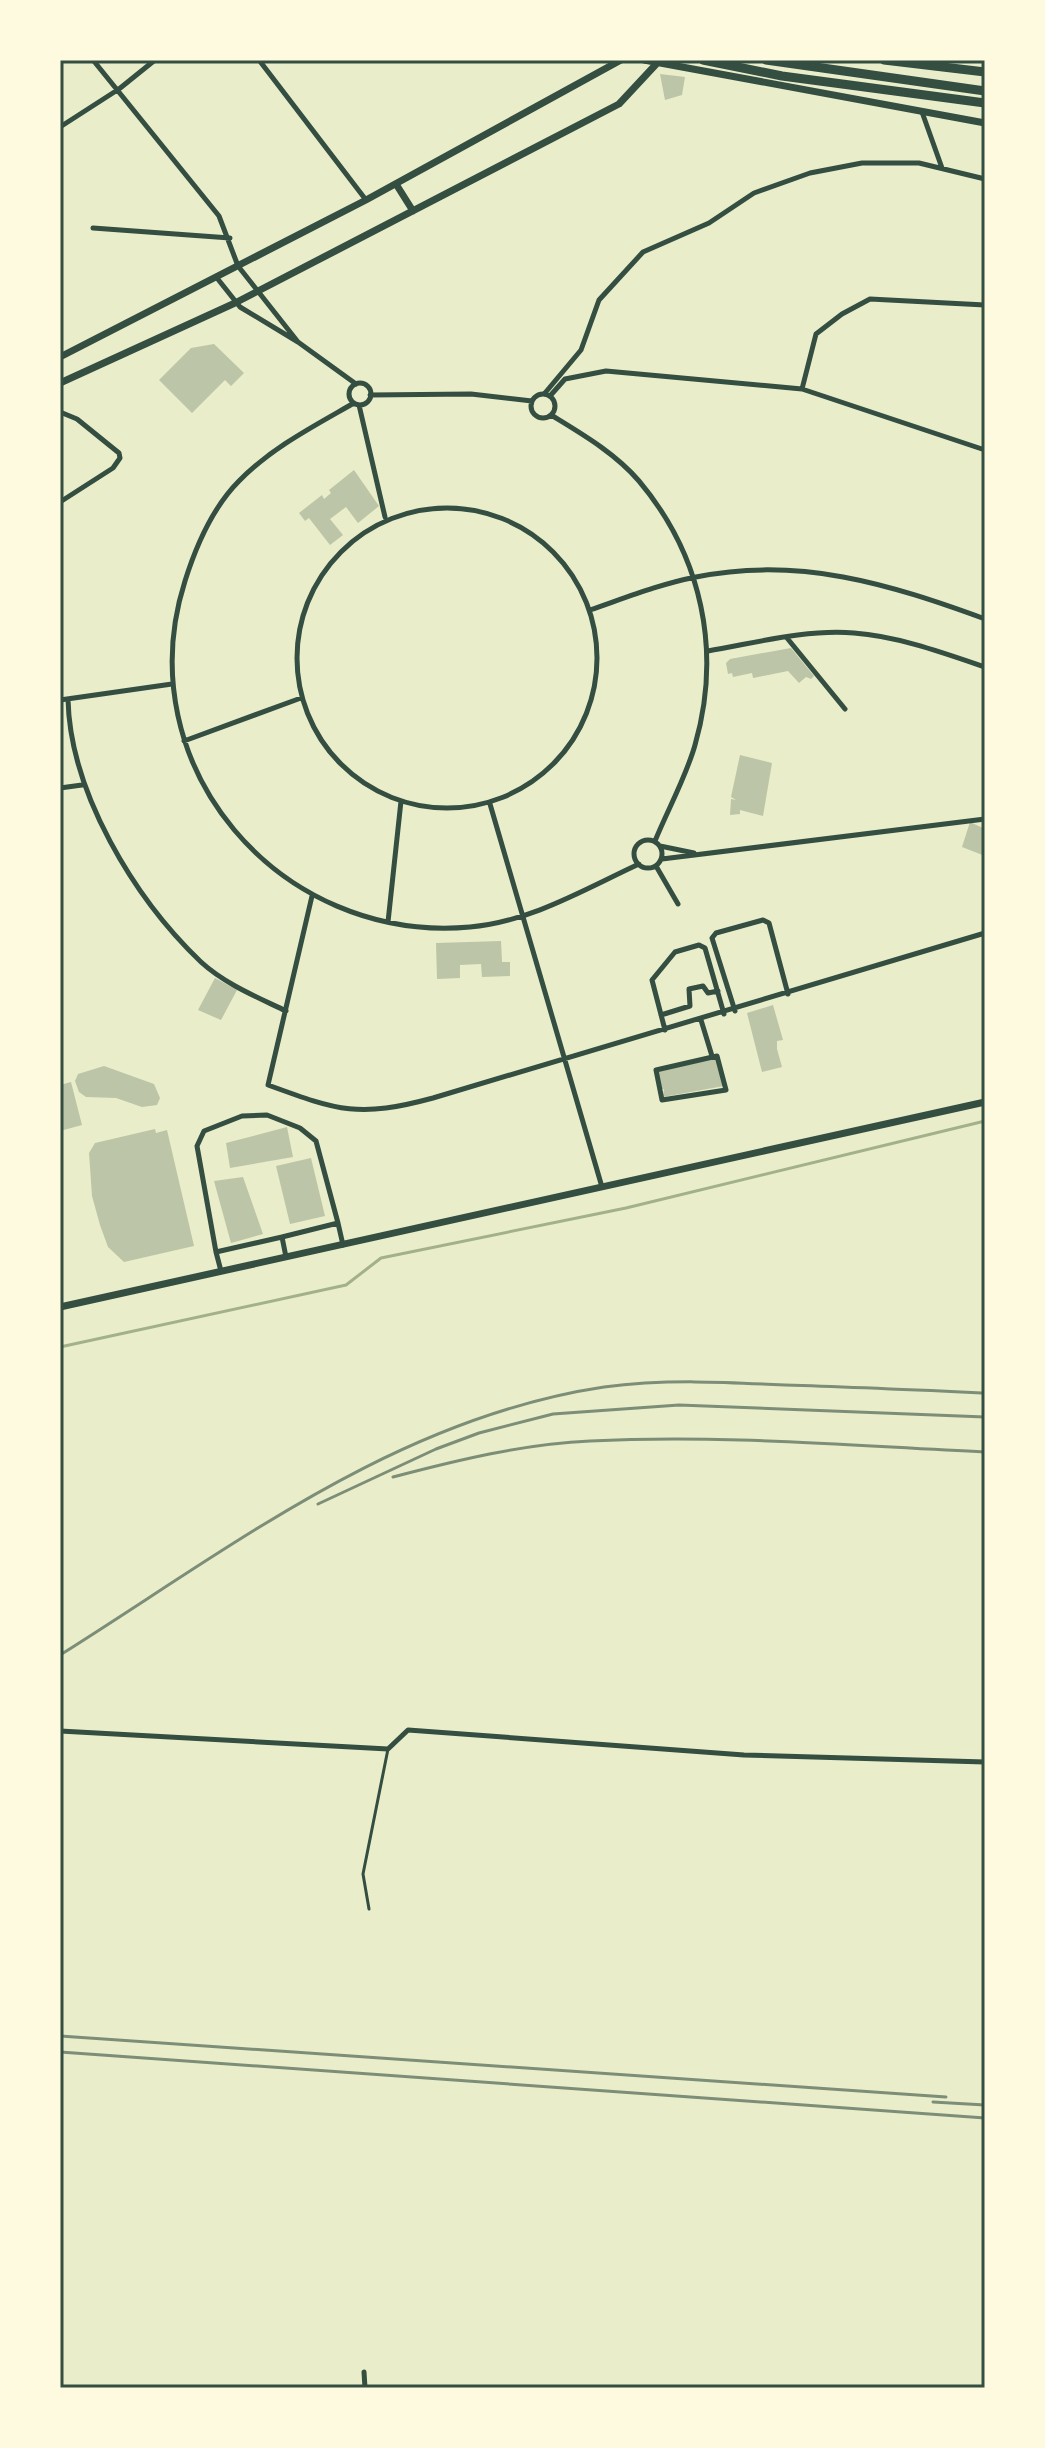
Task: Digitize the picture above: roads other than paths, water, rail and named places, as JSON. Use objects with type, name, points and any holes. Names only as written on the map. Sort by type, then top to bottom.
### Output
[{"type":"highway","points":[[703,60],[782,76],[985,103]]},
{"type":"highway","points":[[766,60],[985,91]]},
{"type":"highway","points":[[884,60],[985,72]]},
{"type":"street","points":[[93,60],[219,216],[230,238],[238,266],[298,342]]},
{"type":"street","points":[[60,127],[119,89],[155,60]]},
{"type":"street","points":[[259,60],[366,200]]},
{"type":"street","points":[[60,357],[366,200],[621,60]]},
{"type":"street","points":[[644,60],[985,123]]},
{"type":"street","points":[[60,383],[235,303],[619,104],[657,61]]},
{"type":"street","points":[[922,112],[942,168]]},
{"type":"street","points":[[547,395],[581,350],[599,300],[643,252],[709,223],[754,193],[810,173],[862,163],[919,163],[985,179]]},
{"type":"street","points":[[396,184],[413,211]]},
{"type":"street","points":[[93,228],[230,238]]},
{"type":"street","points":[[217,278],[235,303],[298,342],[356,384],[366,385],[370,395],[368,401],[356,404],[296,437],[238,482],[197,543],[175,612],[172,684],[184,741],[204,788],[233,831],[269,867],[312,896],[363,917],[416,928],[471,927],[523,916],[639,864]]},
{"type":"street","points":[[802,389],[816,334],[842,314],[870,299],[985,305]]},
{"type":"street","points":[[370,395],[471,394],[532,401],[547,395],[565,379],[606,371],[802,389],[985,450]]},
{"type":"street","points":[[356,384],[349,395],[356,404],[385,517]]},
{"type":"street","points":[[547,395],[555,404],[551,415]]},
{"type":"street","points":[[532,401],[536,416],[551,415],[595,442],[638,480],[671,525],[695,577],[708,651],[706,700],[694,748],[658,843],[662,859]]},
{"type":"street","points":[[60,412],[77,419],[119,453],[120,458],[113,468],[60,502]]},
{"type":"street","points":[[439,507],[487,513],[532,533],[567,567],[590,610],[598,650],[595,690],[582,729],[558,762],[537,779],[490,804],[442,810],[401,801],[353,777],[321,741],[301,698],[296,654],[303,610],[323,571],[353,539],[385,517],[439,507]]},
{"type":"street","points":[[590,610],[695,577],[748,569],[827,574],[881,582],[985,619]]},
{"type":"street","points":[[708,651],[786,637],[854,633],[948,654],[985,667]]},
{"type":"street","points":[[786,637],[845,709]]},
{"type":"street","points":[[60,700],[172,684]]},
{"type":"street","points":[[184,741],[301,698]]},
{"type":"street","points":[[68,699],[69,728],[82,785],[113,850],[202,963],[238,988],[286,1011]]},
{"type":"street","points":[[60,788],[82,785]]},
{"type":"street","points":[[388,922],[401,801]]},
{"type":"street","points":[[490,804],[602,1187]]},
{"type":"street","points":[[694,853],[658,843],[638,844],[634,852],[639,864],[645,868],[656,866],[662,859],[694,853],[985,819]]},
{"type":"street","points":[[656,866],[678,904]]},
{"type":"street","points":[[312,896],[268,1085],[332,1109],[362,1112],[391,1109],[735,1011],[985,933]]},
{"type":"street","points":[[735,1011],[712,938],[716,933],[763,920],[769,923],[788,994]]},
{"type":"street","points":[[665,1030],[653,976],[680,950],[699,945],[705,948],[724,1014]]},
{"type":"street","points":[[661,1015],[688,1007],[689,989],[703,986],[708,993],[718,991]]},
{"type":"street","points":[[701,1020],[712,1056]]},
{"type":"street","points":[[712,1056],[719,1057],[726,1090],[662,1100],[656,1070],[712,1056]]},
{"type":"street","points":[[60,1307],[985,1102]]},
{"type":"street","points":[[221,1271],[197,1146],[204,1131],[242,1116],[267,1115],[300,1128],[316,1141],[343,1245]]},
{"type":"street","points":[[216,1252],[338,1223]]},
{"type":"street","points":[[282,1237],[286,1257]]},
{"type":"street","points":[[60,1731],[388,1749],[408,1730],[744,1755],[985,1762]]},
{"type":"street","points":[[364,2372],[365,2388]]},
{"type":"lane","points":[[369,1909],[363,1874],[388,1749]]},
{"type":"waterway","points":[[60,1347],[346,1285],[381,1258],[626,1208],[985,1121]]},
{"type":"railway","points":[[60,1655],[319,1492],[386,1457],[456,1427],[528,1403],[604,1387],[672,1382],[985,1393]]},
{"type":"railway","points":[[318,1504],[436,1449],[479,1433],[553,1414],[679,1405],[985,1417]]},
{"type":"railway","points":[[393,1477],[515,1449],[590,1441],[738,1440],[985,1452]]},
{"type":"railway","points":[[60,2036],[946,2097]]},
{"type":"railway","points":[[60,2052],[985,2118]]},
{"type":"railway","points":[[933,2102],[985,2105]]}]
